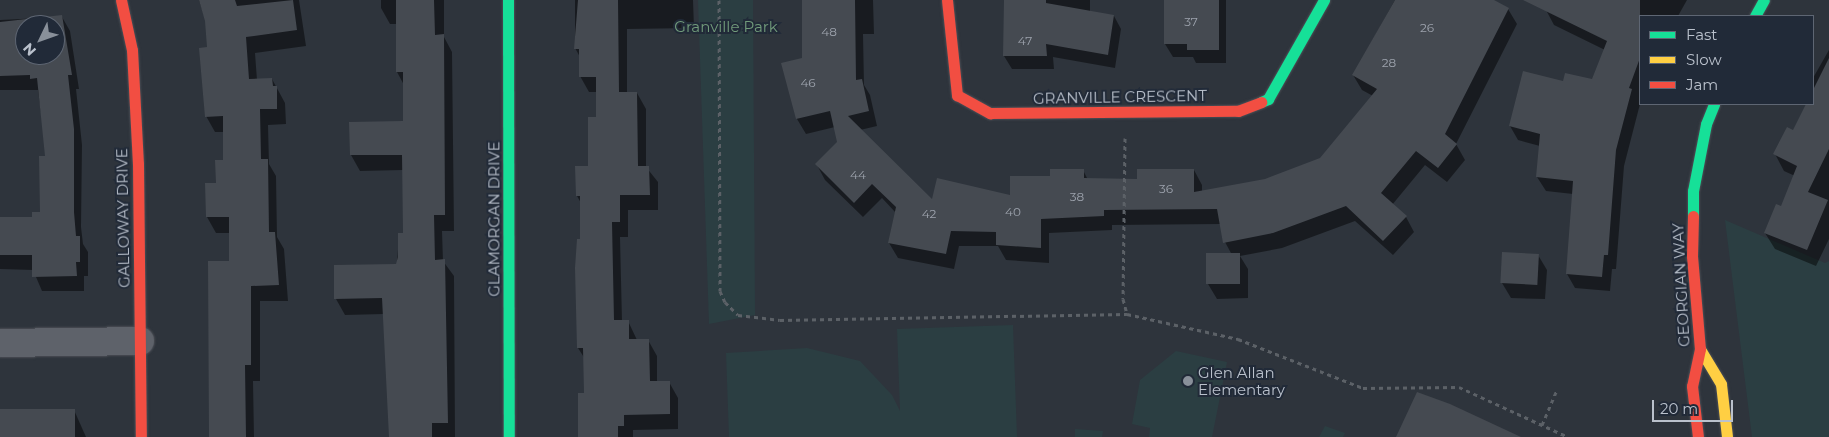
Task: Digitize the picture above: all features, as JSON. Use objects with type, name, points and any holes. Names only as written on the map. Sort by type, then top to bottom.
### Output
[{"type":"street","name":"GALLOWAY DRIVE","points":[[121,0],[132,50],[138,164],[140,437]]},
{"type":"street","name":"GLAMORGAN DRIVE","points":[[508,0],[509,437]]},
{"type":"street","name":"GRANVILLE CRESCENT","points":[[947,0],[957,95],[990,114],[1238,110],[1268,98],[1324,0]]},
{"type":"street","points":[[1756,15],[1764,0]]},
{"type":"street","name":"GEORGIAN WAY","points":[[1698,437],[1692,386],[1700,349],[1692,256],[1693,191],[1706,124],[1714,105]]},
{"type":"street","points":[[0,343],[140,342]]},
{"type":"street","points":[[1700,349],[1721,384],[1727,437]]},
{"type":"path","points":[[719,0],[720,291],[725,302],[738,315],[780,320],[1127,314],[1238,338],[1363,388],[1458,387],[1568,437]]},
{"type":"path","points":[[1125,112],[1123,299],[1127,314]]},
{"type":"path","points":[[1542,425],[1557,390]]},
{"type":"green space","name":"Granville Park","points":[[698,0],[753,0],[755,315],[709,324]]},
{"type":"green space","points":[[1725,220],[1825,263],[1829,261],[1829,437],[1752,437]]},
{"type":"green space","points":[[1013,325],[1017,437],[729,437],[726,353],[807,348],[860,361],[892,395],[900,411],[897,329]]},
{"type":"green space","points":[[1176,351],[1227,362],[1212,437],[1149,437],[1150,428],[1132,424],[1140,380]]},
{"type":"green space","points":[[1325,426],[1345,433],[1343,437],[1319,437]]},
{"type":"green space","points":[[1075,429],[1103,431],[1102,437],[1075,437]]},
{"type":"building","points":[[199,0],[235,0],[237,6],[293,0],[297,30],[246,37],[249,79],[272,78],[273,86],[277,86],[277,109],[260,109],[261,159],[268,159],[269,232],[275,232],[279,285],[251,286],[251,365],[245,365],[246,437],[209,437],[208,261],[229,261],[229,217],[206,217],[205,183],[216,183],[215,160],[223,160],[223,116],[205,117],[199,48],[207,47],[205,21]]},
{"type":"building","points":[[396,0],[434,0],[435,35],[444,34],[445,215],[434,215],[435,260],[445,259],[448,423],[432,423],[432,437],[389,437],[382,298],[334,299],[334,265],[396,264],[398,257],[398,233],[403,233],[402,155],[350,155],[349,122],[403,121],[403,72],[396,72]]},
{"type":"building","points":[[578,0],[618,0],[619,92],[637,92],[638,166],[649,166],[650,195],[620,195],[620,222],[612,222],[614,320],[629,320],[629,339],[649,339],[650,381],[670,381],[670,414],[624,415],[624,426],[618,426],[618,437],[578,437],[578,393],[584,393],[583,348],[577,348],[575,268],[577,239],[580,239],[580,196],[576,196],[575,166],[588,166],[588,117],[596,117],[596,77],[579,77],[579,49],[574,49]]},
{"type":"building","points":[[802,0],[855,0],[856,80],[862,79],[869,111],[848,116],[932,199],[937,178],[1010,195],[1010,176],[1050,176],[1050,169],[1084,169],[1084,178],[1137,179],[1137,169],[1194,169],[1194,192],[1265,179],[1320,158],[1377,89],[1352,75],[1395,0],[1494,0],[1509,8],[1445,134],[1457,144],[1438,168],[1416,151],[1381,193],[1407,216],[1383,241],[1346,206],[1273,233],[1223,243],[1217,209],[1104,210],[1104,216],[1041,219],[1041,248],[996,245],[996,232],[951,231],[946,254],[888,243],[896,207],[872,184],[854,203],[815,164],[837,142],[830,111],[796,119],[781,63],[802,58]]},
{"type":"building","points":[[1004,0],[1046,0],[1046,3],[1114,15],[1108,55],[1046,44],[1047,56],[1003,56]]},
{"type":"building","points":[[1164,0],[1219,0],[1219,50],[1187,50],[1187,44],[1164,44]]},
{"type":"building","points":[[1523,0],[1640,0],[1639,61],[1629,88],[1632,89],[1616,150],[1608,255],[1604,255],[1602,277],[1566,274],[1573,181],[1536,177],[1540,134],[1509,126],[1523,71],[1563,81],[1565,73],[1592,79],[1607,41]]},
{"type":"building","points":[[15,20],[15,65],[65,65],[65,33],[72,75],[68,75],[74,129],[74,212],[76,236],[80,236],[80,262],[76,262],[77,276],[32,277],[32,255],[0,255],[0,217],[32,217],[32,212],[40,212],[39,156],[45,156],[37,78],[30,79],[30,75],[0,76],[0,22]]},
{"type":"building","points":[[1829,58],[1829,149],[1808,192],[1828,200],[1807,250],[1764,233],[1776,204],[1781,206],[1797,166],[1773,154],[1787,127],[1793,130],[1806,105],[1814,105],[1814,88]]},
{"type":"building","points":[[1502,252],[1539,254],[1537,285],[1500,283]]},
{"type":"building","points":[[1206,253],[1240,253],[1240,284],[1206,284]]},
{"type":"building","points":[[1417,392],[1450,404],[1521,437],[1396,437]]},
{"type":"building","points":[[0,409],[75,409],[75,437],[0,437]]},
{"type":"traffic: fast","points":[[508,0],[509,437]]},
{"type":"traffic: fast","points":[[1261,102],[1268,99],[1324,0]]},
{"type":"traffic: fast","points":[[1756,15],[1764,0]]},
{"type":"traffic: fast","points":[[1693,216],[1693,191],[1706,124],[1714,105]]},
{"type":"traffic: slow","points":[[1700,349],[1721,384],[1727,437]]},
{"type":"traffic: jam","points":[[121,0],[132,50],[138,164],[141,437]]},
{"type":"traffic: jam","points":[[947,0],[957,95],[990,113],[1238,111],[1261,102]]},
{"type":"traffic: jam","points":[[1693,216],[1692,256],[1700,349],[1692,386],[1698,437]]},
{"type":"place","name":"Glen Allan Elementary","points":[[1188,381]]}]
